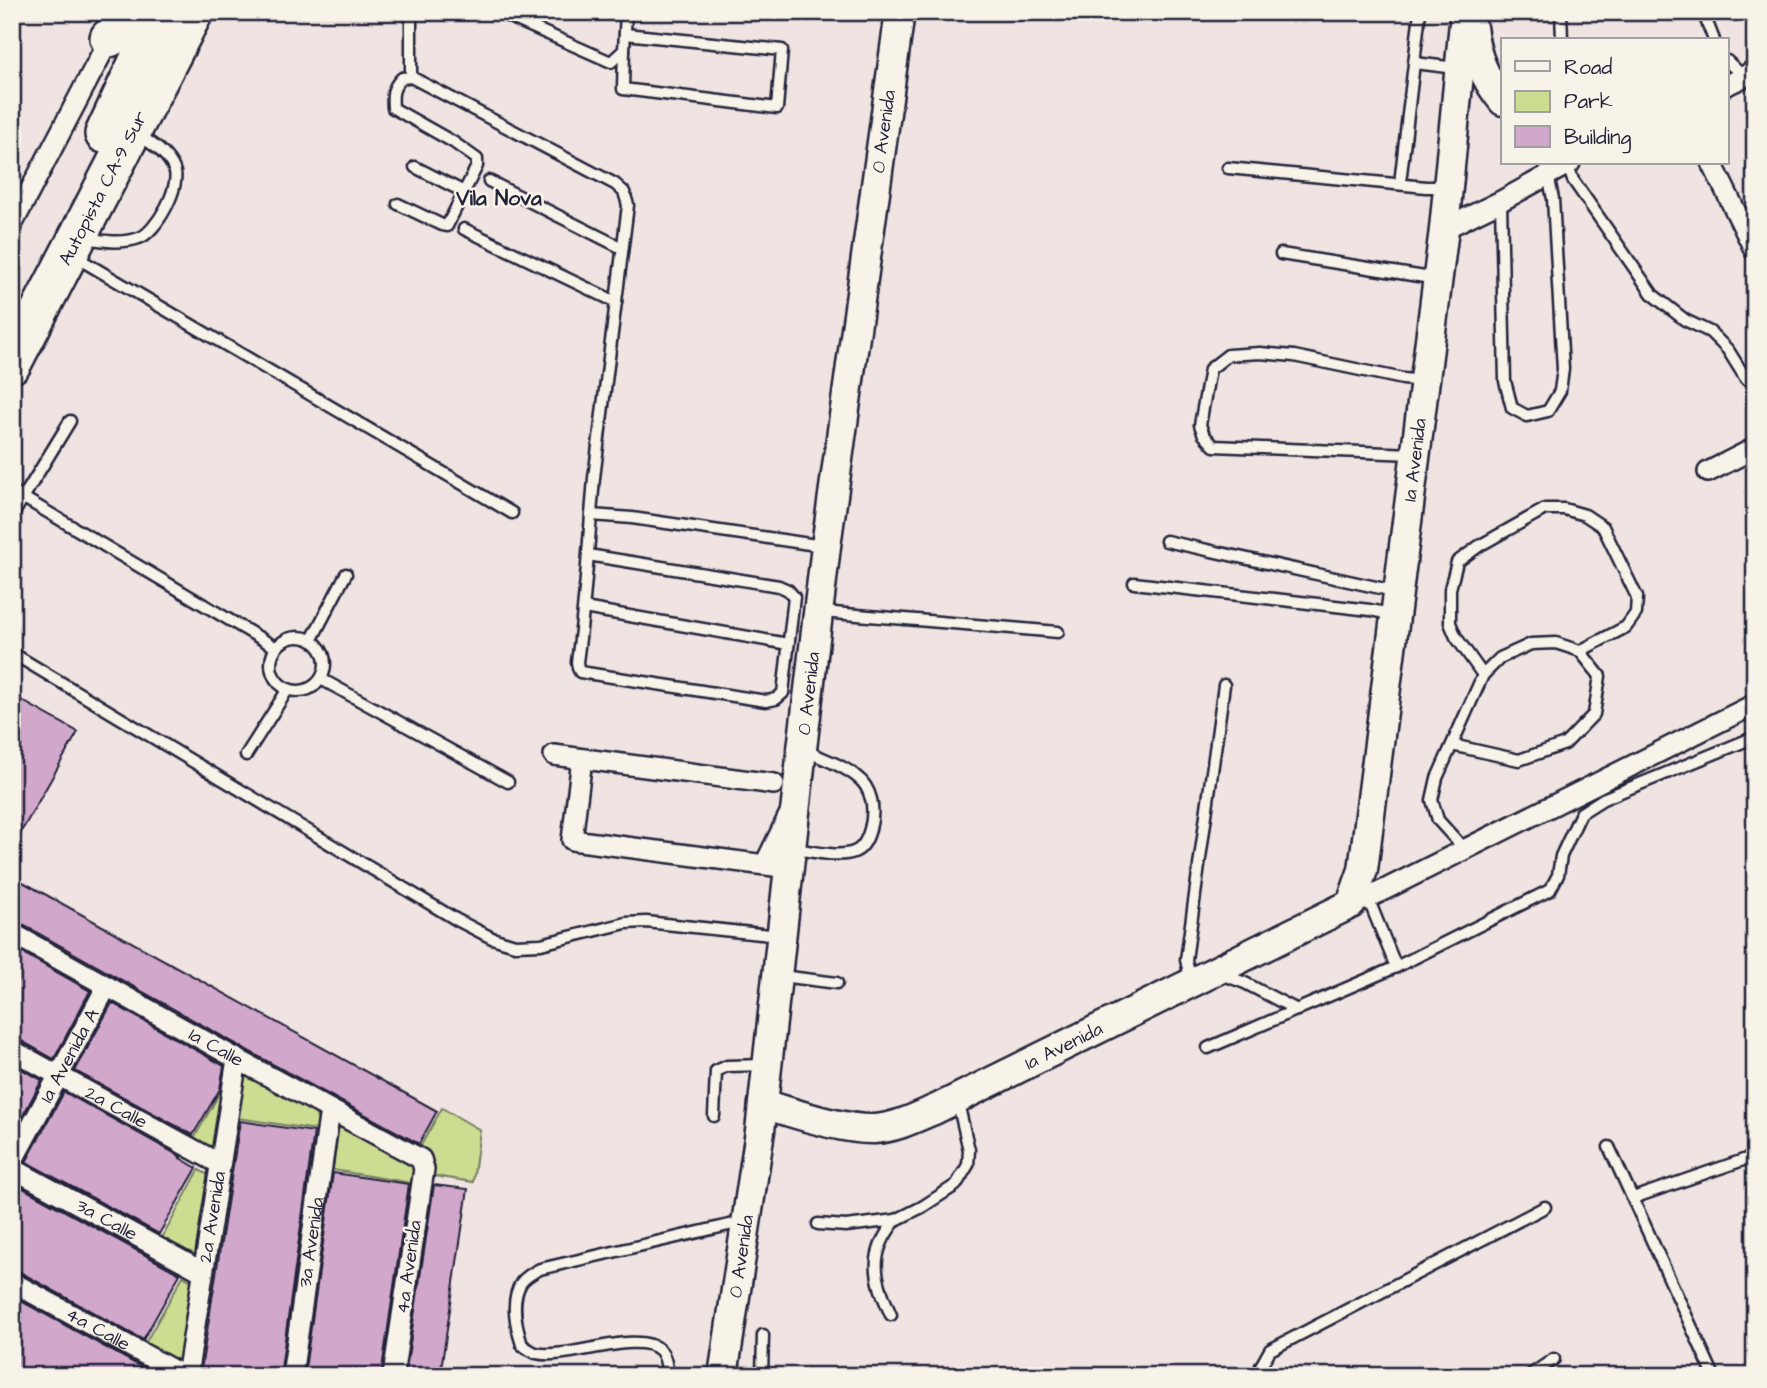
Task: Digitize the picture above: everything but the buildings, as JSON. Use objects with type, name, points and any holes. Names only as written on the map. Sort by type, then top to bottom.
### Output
[{"type":"highway","points":[[116,25],[160,12]]},
{"type":"highway","name":"Autopista CA-9 Sur","points":[[12,320],[66,216],[160,12]]},
{"type":"highway","name":"Autopista CA-9 Sur","points":[[12,364],[194,12]]},
{"type":"street","name":"0 Avenida","points":[[723,1376],[763,1104],[777,976],[781,936],[781,860],[785,792],[802,749],[826,546],[900,12]]},
{"type":"street","points":[[1467,12],[1475,52],[1491,86],[1501,98]]},
{"type":"street","name":"1a Avenida","points":[[1360,901],[1444,229],[1467,12]]},
{"type":"street","points":[[12,225],[116,25]]},
{"type":"street","points":[[1444,229],[1569,164]]},
{"type":"street","points":[[1712,164],[1755,251]]},
{"type":"street","points":[[1708,472],[1755,449]]},
{"type":"street","name":"1a Avenida","points":[[763,1104],[861,1128],[877,1129],[905,1122],[1465,850],[1755,704]]},
{"type":"street","points":[[554,755],[785,792]]},
{"type":"street","points":[[582,759],[572,840],[781,860]]},
{"type":"street","name":"1a Calle","points":[[12,933],[421,1159]]},
{"type":"street","name":"1a Avenida A","points":[[12,1162],[107,986]]},
{"type":"street","name":"2a Calle","points":[[12,1049],[220,1164]]},
{"type":"street","name":"2a Avenida","points":[[186,1376],[237,1059]]},
{"type":"street","name":"3a Avenida","points":[[292,1376],[330,1110]]},
{"type":"street","name":"4a Avenida","points":[[393,1376],[424,1168],[421,1159]]},
{"type":"street","name":"3a Calle","points":[[12,1168],[203,1272]]},
{"type":"street","name":"4a Calle","points":[[12,1282],[186,1376]]},
{"type":"lane","points":[[411,12],[411,77]]},
{"type":"lane","points":[[498,12],[611,62],[624,50]]},
{"type":"lane","points":[[625,34],[782,50],[777,108],[623,89],[624,50],[626,12]]},
{"type":"lane","points":[[1400,183],[1420,12]]},
{"type":"lane","points":[[1561,12],[1562,38]]},
{"type":"lane","points":[[1703,12],[1713,38]]},
{"type":"lane","points":[[1728,62],[1742,77]]},
{"type":"lane","points":[[1415,63],[1460,68]]},
{"type":"lane","points":[[398,204],[447,226],[477,166],[477,159],[453,142],[393,108],[392,94],[397,83],[402,78],[411,77],[615,184],[624,192],[628,205],[594,478],[578,668],[580,672],[766,701],[776,699],[783,692],[793,597],[788,590],[779,586],[588,555]]},
{"type":"lane","points":[[73,245],[120,243],[143,237],[160,219],[172,195],[176,173],[167,155],[133,131]]},
{"type":"lane","points":[[1569,164],[1573,180],[1653,295],[1685,320],[1710,332],[1728,350],[1746,379]]},
{"type":"lane","points":[[415,167],[464,192]]},
{"type":"lane","points":[[1228,168],[1448,187]]},
{"type":"lane","points":[[1501,201],[1505,381],[1512,408],[1527,416],[1548,411],[1560,391],[1563,369],[1553,199],[1548,174]]},
{"type":"lane","points":[[489,181],[622,248]]},
{"type":"lane","points":[[464,229],[616,302]]},
{"type":"lane","points":[[73,245],[512,513]]},
{"type":"lane","points":[[1281,254],[1437,279]]},
{"type":"lane","points":[[1416,454],[1214,446],[1204,435],[1200,425],[1210,369],[1228,355],[1260,353],[1294,356],[1403,379],[1425,381]]},
{"type":"lane","points":[[12,516],[70,421]]},
{"type":"lane","points":[[12,491],[275,648]]},
{"type":"lane","points":[[1483,675],[1456,638],[1450,622],[1450,589],[1458,562],[1479,546],[1545,509],[1564,509],[1585,514],[1603,527],[1637,597],[1636,613],[1626,627],[1580,651]]},
{"type":"lane","points":[[591,515],[632,518],[826,546]]},
{"type":"lane","points":[[1166,541],[1397,603]]},
{"type":"lane","points":[[312,639],[346,574]]},
{"type":"lane","points":[[1134,583],[1370,610],[1397,603]]},
{"type":"lane","points":[[584,608],[788,644]]},
{"type":"lane","points":[[818,611],[1058,632]]},
{"type":"lane","points":[[301,636],[312,639],[324,652],[326,666],[321,679],[312,688],[300,691],[288,689],[278,682],[272,671],[271,659],[275,648],[286,638],[301,636]]},
{"type":"lane","points":[[1451,745],[1519,760],[1565,744],[1594,714],[1600,676],[1580,651],[1556,643],[1531,645],[1500,658],[1483,675],[1451,745],[1437,778],[1432,800],[1438,820],[1465,850]]},
{"type":"lane","points":[[12,653],[457,920],[492,938],[515,945],[541,944],[626,923],[646,922],[781,936]]},
{"type":"lane","points":[[321,679],[508,782]]},
{"type":"lane","points":[[1224,685],[1186,960],[1203,977],[1245,983],[1297,1010]]},
{"type":"lane","points":[[246,755],[288,689]]},
{"type":"lane","points":[[1208,1048],[1396,967],[1550,890],[1559,875],[1561,856],[1581,813],[1603,799],[1755,737]]},
{"type":"lane","points":[[781,860],[850,853],[861,848],[867,839],[872,809],[867,788],[858,777],[802,749]]},
{"type":"lane","points":[[1360,901],[1396,967]]},
{"type":"lane","points":[[777,976],[837,983]]},
{"type":"lane","points":[[714,1116],[716,1071],[727,1066],[767,1065]]},
{"type":"lane","points":[[818,1224],[846,1226],[896,1220],[956,1185],[968,1165],[969,1150],[957,1099]]},
{"type":"lane","points":[[1609,1147],[1714,1376]]},
{"type":"lane","points":[[1633,1198],[1755,1156]]},
{"type":"lane","points":[[1262,1376],[1261,1366],[1270,1350],[1545,1208]]},
{"type":"lane","points":[[891,1315],[879,1290],[876,1276],[883,1235],[896,1220]]},
{"type":"lane","points":[[668,1376],[666,1361],[659,1350],[649,1345],[633,1342],[554,1354],[536,1353],[522,1345],[516,1326],[515,1300],[522,1281],[540,1269],[747,1221]]},
{"type":"lane","points":[[762,1376],[763,1335]]},
{"type":"lane","points":[[1529,1376],[1554,1359]]},
{"type":"green space","points":[[243,1074],[313,1111],[317,1119],[317,1130],[238,1118]]},
{"type":"green space","points":[[227,1080],[214,1151],[193,1140]]},
{"type":"green space","points":[[442,1108],[480,1130],[473,1182],[428,1175],[420,1147]]},
{"type":"green space","points":[[338,1123],[413,1164],[415,1168],[412,1183],[333,1170]]},
{"type":"green space","points":[[199,1170],[209,1175],[195,1255],[162,1238]]},
{"type":"green space","points":[[183,1276],[193,1282],[181,1365],[144,1345]]},
{"type":"district","name":"Vila Nova","points":[[499,198]]}]
